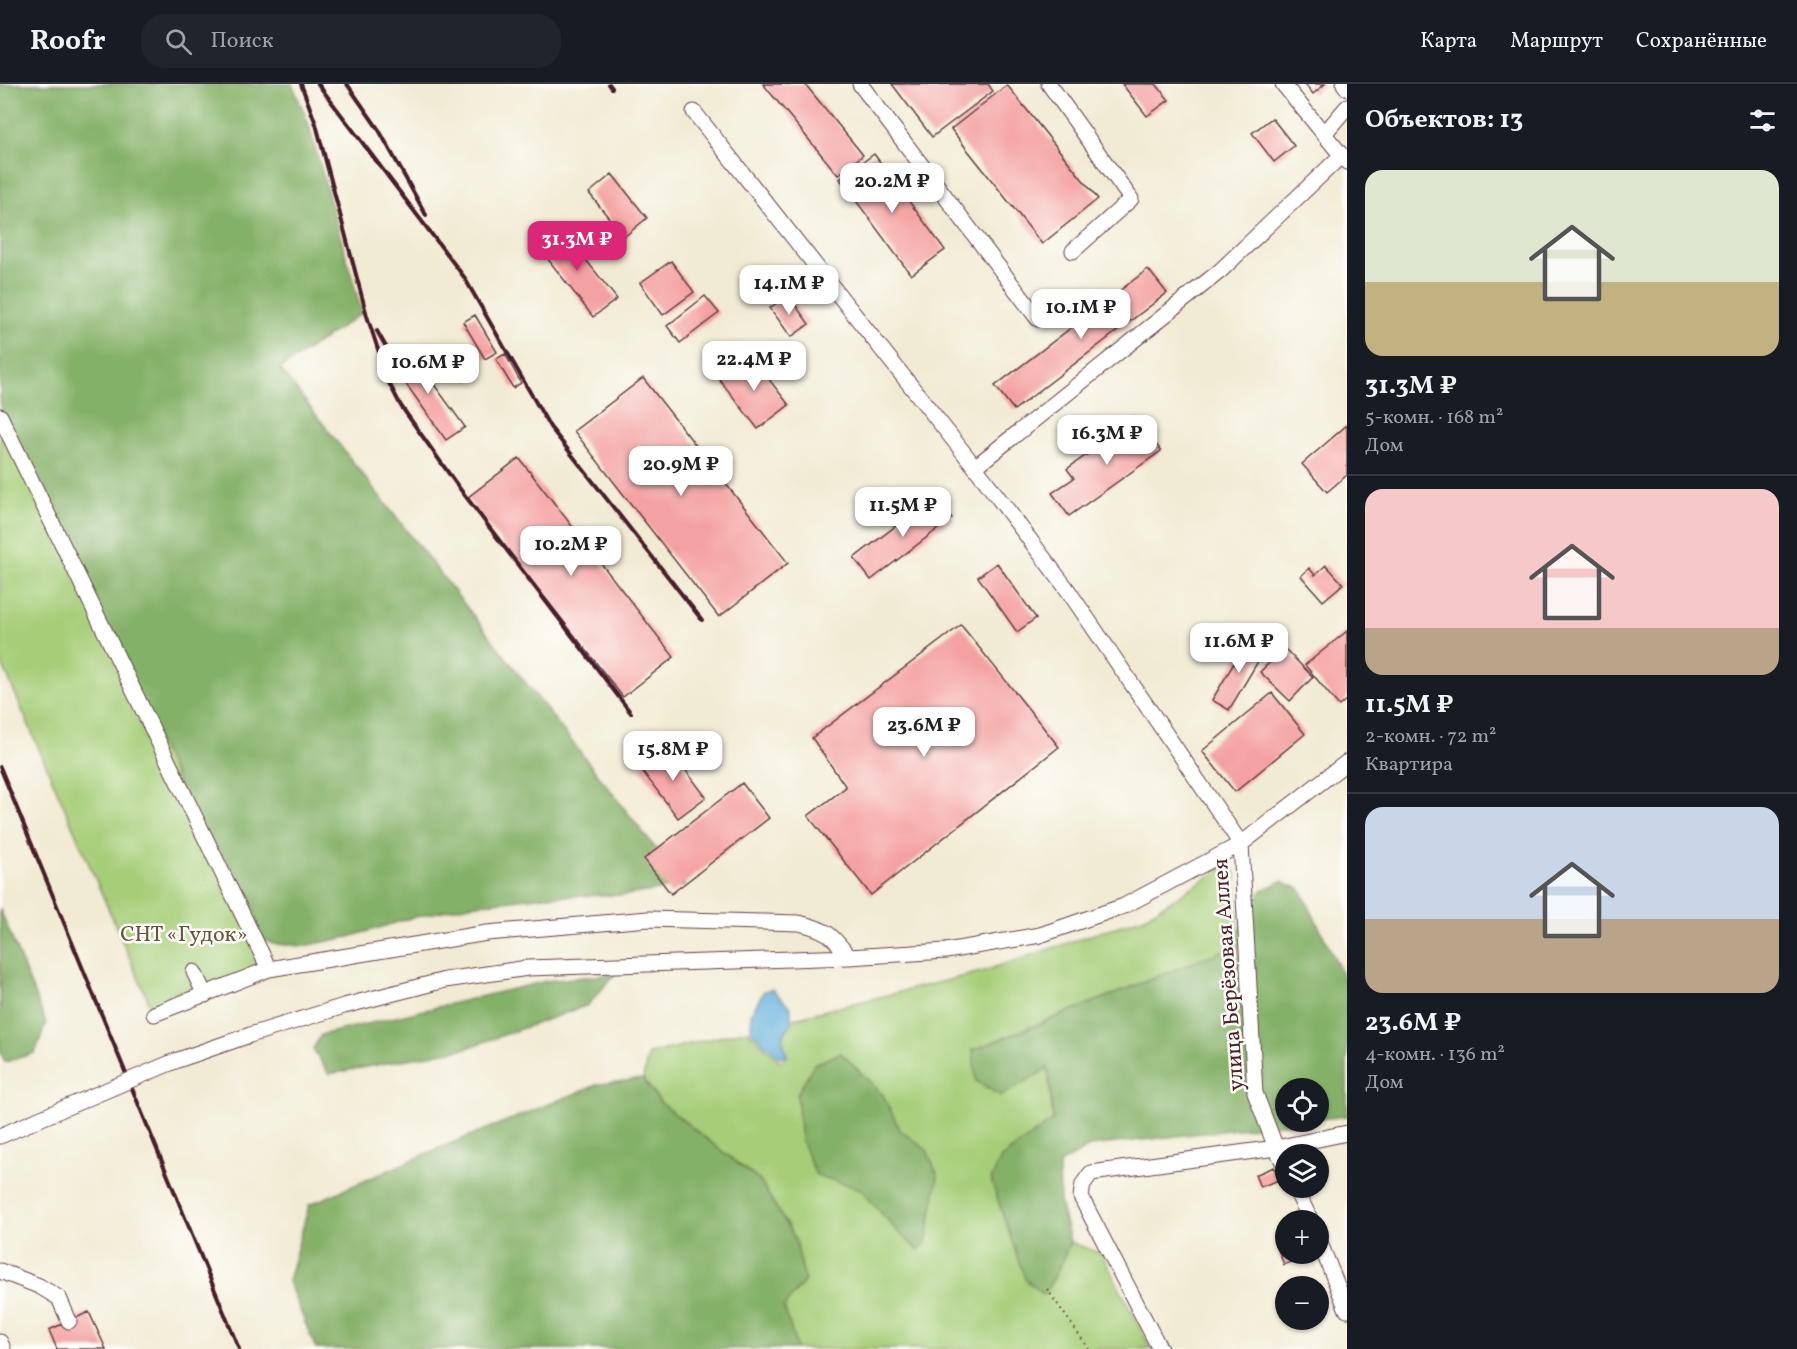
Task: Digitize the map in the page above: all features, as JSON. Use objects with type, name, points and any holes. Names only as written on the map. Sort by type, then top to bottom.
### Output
[{"type":"street","points":[[860,84],[1038,319]]},
{"type":"street","points":[[1049,84],[1131,199],[1073,250]]},
{"type":"street","points":[[975,467],[1220,271],[1344,159],[1283,84]]},
{"type":"street","points":[[1344,84],[1347,88]]},
{"type":"street","points":[[1324,134],[1347,107]]},
{"type":"street","points":[[694,112],[975,467],[1067,589],[1241,844]]},
{"type":"street","points":[[0,416],[268,969]]},
{"type":"street","points":[[0,1136],[176,1061],[250,1035],[344,1006],[455,978],[528,968],[849,957],[946,951],[1040,935],[1124,906],[1241,844],[1347,762]]},
{"type":"street","name":"улица Берёзовая Аллея","points":[[1241,844],[1256,1093],[1275,1145]]},
{"type":"street","points":[[154,1014],[268,969],[487,933],[648,919],[799,923],[819,928],[832,935],[849,957]]},
{"type":"street","points":[[195,972],[205,994]]},
{"type":"street","points":[[1295,1144],[1347,1133]]},
{"type":"street","points":[[1160,1349],[1081,1197],[1083,1184],[1091,1173],[1275,1148]]},
{"type":"street","points":[[1328,1264],[1347,1310]]},
{"type":"street","points":[[0,1271],[59,1298],[69,1321]]},
{"type":"street","points":[[0,1341],[3,1349]]},
{"type":"path","points":[[1047,1289],[1089,1349]]},
{"type":"green space","points":[[0,84],[292,84],[307,119],[362,313],[280,369],[685,886],[626,895],[545,896],[470,905],[411,918],[349,937],[304,946],[273,944],[251,934],[0,414]]},
{"type":"green space","name":"СНТ «Гудок»","points":[[0,413],[269,969],[154,1014],[0,659]]},
{"type":"green space","points":[[1229,864],[1236,872],[1238,935],[1230,948],[973,1050],[1048,1067],[1053,1120],[1001,1158],[1044,1295],[1070,1242],[1102,1254],[1151,1349],[797,1349],[784,1307],[805,1280],[795,1239],[760,1181],[661,1103],[643,1079],[648,1054],[747,1030],[781,1062],[787,1056],[782,1037],[795,1018],[981,972],[1145,917]]},
{"type":"green space","points":[[1282,881],[1301,890],[1347,984],[1347,1116],[1329,1118],[1329,1078],[1275,1078],[1275,1125],[1091,1146],[1059,1164],[1060,1202],[1070,1242],[1044,1295],[1025,1279],[991,1180],[1001,1158],[1053,1120],[1048,1068],[1001,1096],[976,1081],[973,1050],[1230,948],[1262,890]]},
{"type":"green space","points":[[0,909],[46,1023],[35,1053],[5,1062],[0,1050]]},
{"type":"green space","points":[[615,974],[588,1005],[467,1048],[329,1074],[313,1049],[321,1035],[546,981]]},
{"type":"green space","points":[[841,1053],[883,1095],[900,1130],[927,1150],[938,1176],[926,1243],[918,1250],[898,1232],[860,1189],[816,1175],[801,1140],[797,1094],[814,1064]]},
{"type":"green space","points":[[643,1079],[661,1103],[760,1181],[795,1239],[805,1280],[784,1307],[797,1349],[316,1349],[288,1281],[309,1205],[437,1149],[599,1084]]},
{"type":"water","points":[[772,989],[791,1008],[791,1024],[782,1037],[787,1056],[779,1057],[751,1031],[751,1014],[764,991]]},
{"type":"building","points":[[763,84],[805,84],[863,155],[838,175]]},
{"type":"building","points":[[892,84],[988,84],[993,91],[932,137]]},
{"type":"building","points":[[1122,84],[1156,84],[1169,100],[1147,116]]},
{"type":"building","points":[[1305,84],[1325,84],[1313,94]]},
{"type":"building","points":[[1007,85],[1098,199],[1042,244],[951,129]]},
{"type":"building","points":[[1272,118],[1294,146],[1274,162],[1252,133]]},
{"type":"building","points":[[874,154],[945,250],[911,275],[840,179]]},
{"type":"building","points":[[612,174],[647,218],[624,237],[589,193]]},
{"type":"building","points":[[560,227],[617,299],[593,317],[537,245]]},
{"type":"building","points":[[671,261],[694,292],[663,315],[640,283]]},
{"type":"building","points":[[1148,269],[1167,293],[1014,410],[995,386]]},
{"type":"building","points":[[788,295],[809,324],[791,337],[770,308]]},
{"type":"building","points":[[705,296],[719,313],[680,343],[667,326]]},
{"type":"building","points":[[475,315],[497,352],[485,359],[463,322]]},
{"type":"building","points":[[462,347],[478,370],[463,381],[446,359]]},
{"type":"building","points":[[409,350],[465,427],[446,440],[391,363]]},
{"type":"building","points":[[505,354],[521,383],[513,388],[496,359]]},
{"type":"building","points":[[750,355],[789,405],[758,429],[719,379]]},
{"type":"building","points":[[643,378],[788,563],[719,617],[574,431]]},
{"type":"building","points":[[1138,418],[1161,451],[1069,516],[1052,493],[1074,478],[1067,469]]},
{"type":"building","points":[[1347,425],[1347,475],[1327,492],[1302,464]]},
{"type":"building","points":[[519,458],[674,657],[623,697],[467,498]]},
{"type":"building","points":[[935,496],[952,518],[871,580],[854,558]]},
{"type":"building","points":[[997,563],[1036,618],[1017,632],[978,577]]},
{"type":"building","points":[[1326,565],[1343,584],[1323,601],[1301,576],[1309,568],[1315,575]]},
{"type":"building","points":[[961,625],[1059,747],[871,895],[808,816],[846,787],[812,738]]},
{"type":"building","points":[[1347,631],[1347,699],[1339,706],[1305,665]]},
{"type":"building","points":[[1249,638],[1266,648],[1229,710],[1212,700]]},
{"type":"building","points":[[1284,648],[1313,677],[1290,701],[1260,672]]},
{"type":"building","points":[[1272,693],[1305,734],[1235,792],[1202,751]]},
{"type":"building","points":[[668,747],[706,797],[678,818],[640,768]]},
{"type":"building","points":[[742,783],[769,818],[671,894],[644,859]]},
{"type":"building","points":[[1274,1167],[1275,1181],[1260,1187],[1255,1175]]},
{"type":"building","points":[[89,1312],[106,1349],[57,1349],[49,1330]]},
{"type":"railway","points":[[301,84],[316,124],[367,316],[389,383],[401,406],[457,485],[631,713]]},
{"type":"railway","points":[[318,84],[464,277],[550,427],[702,620]]},
{"type":"railway","points":[[347,84],[379,130],[426,215]]},
{"type":"railway","points":[[609,84],[612,88]]},
{"type":"railway","points":[[377,331],[394,361]]},
{"type":"railway","points":[[0,767],[239,1349]]}]
